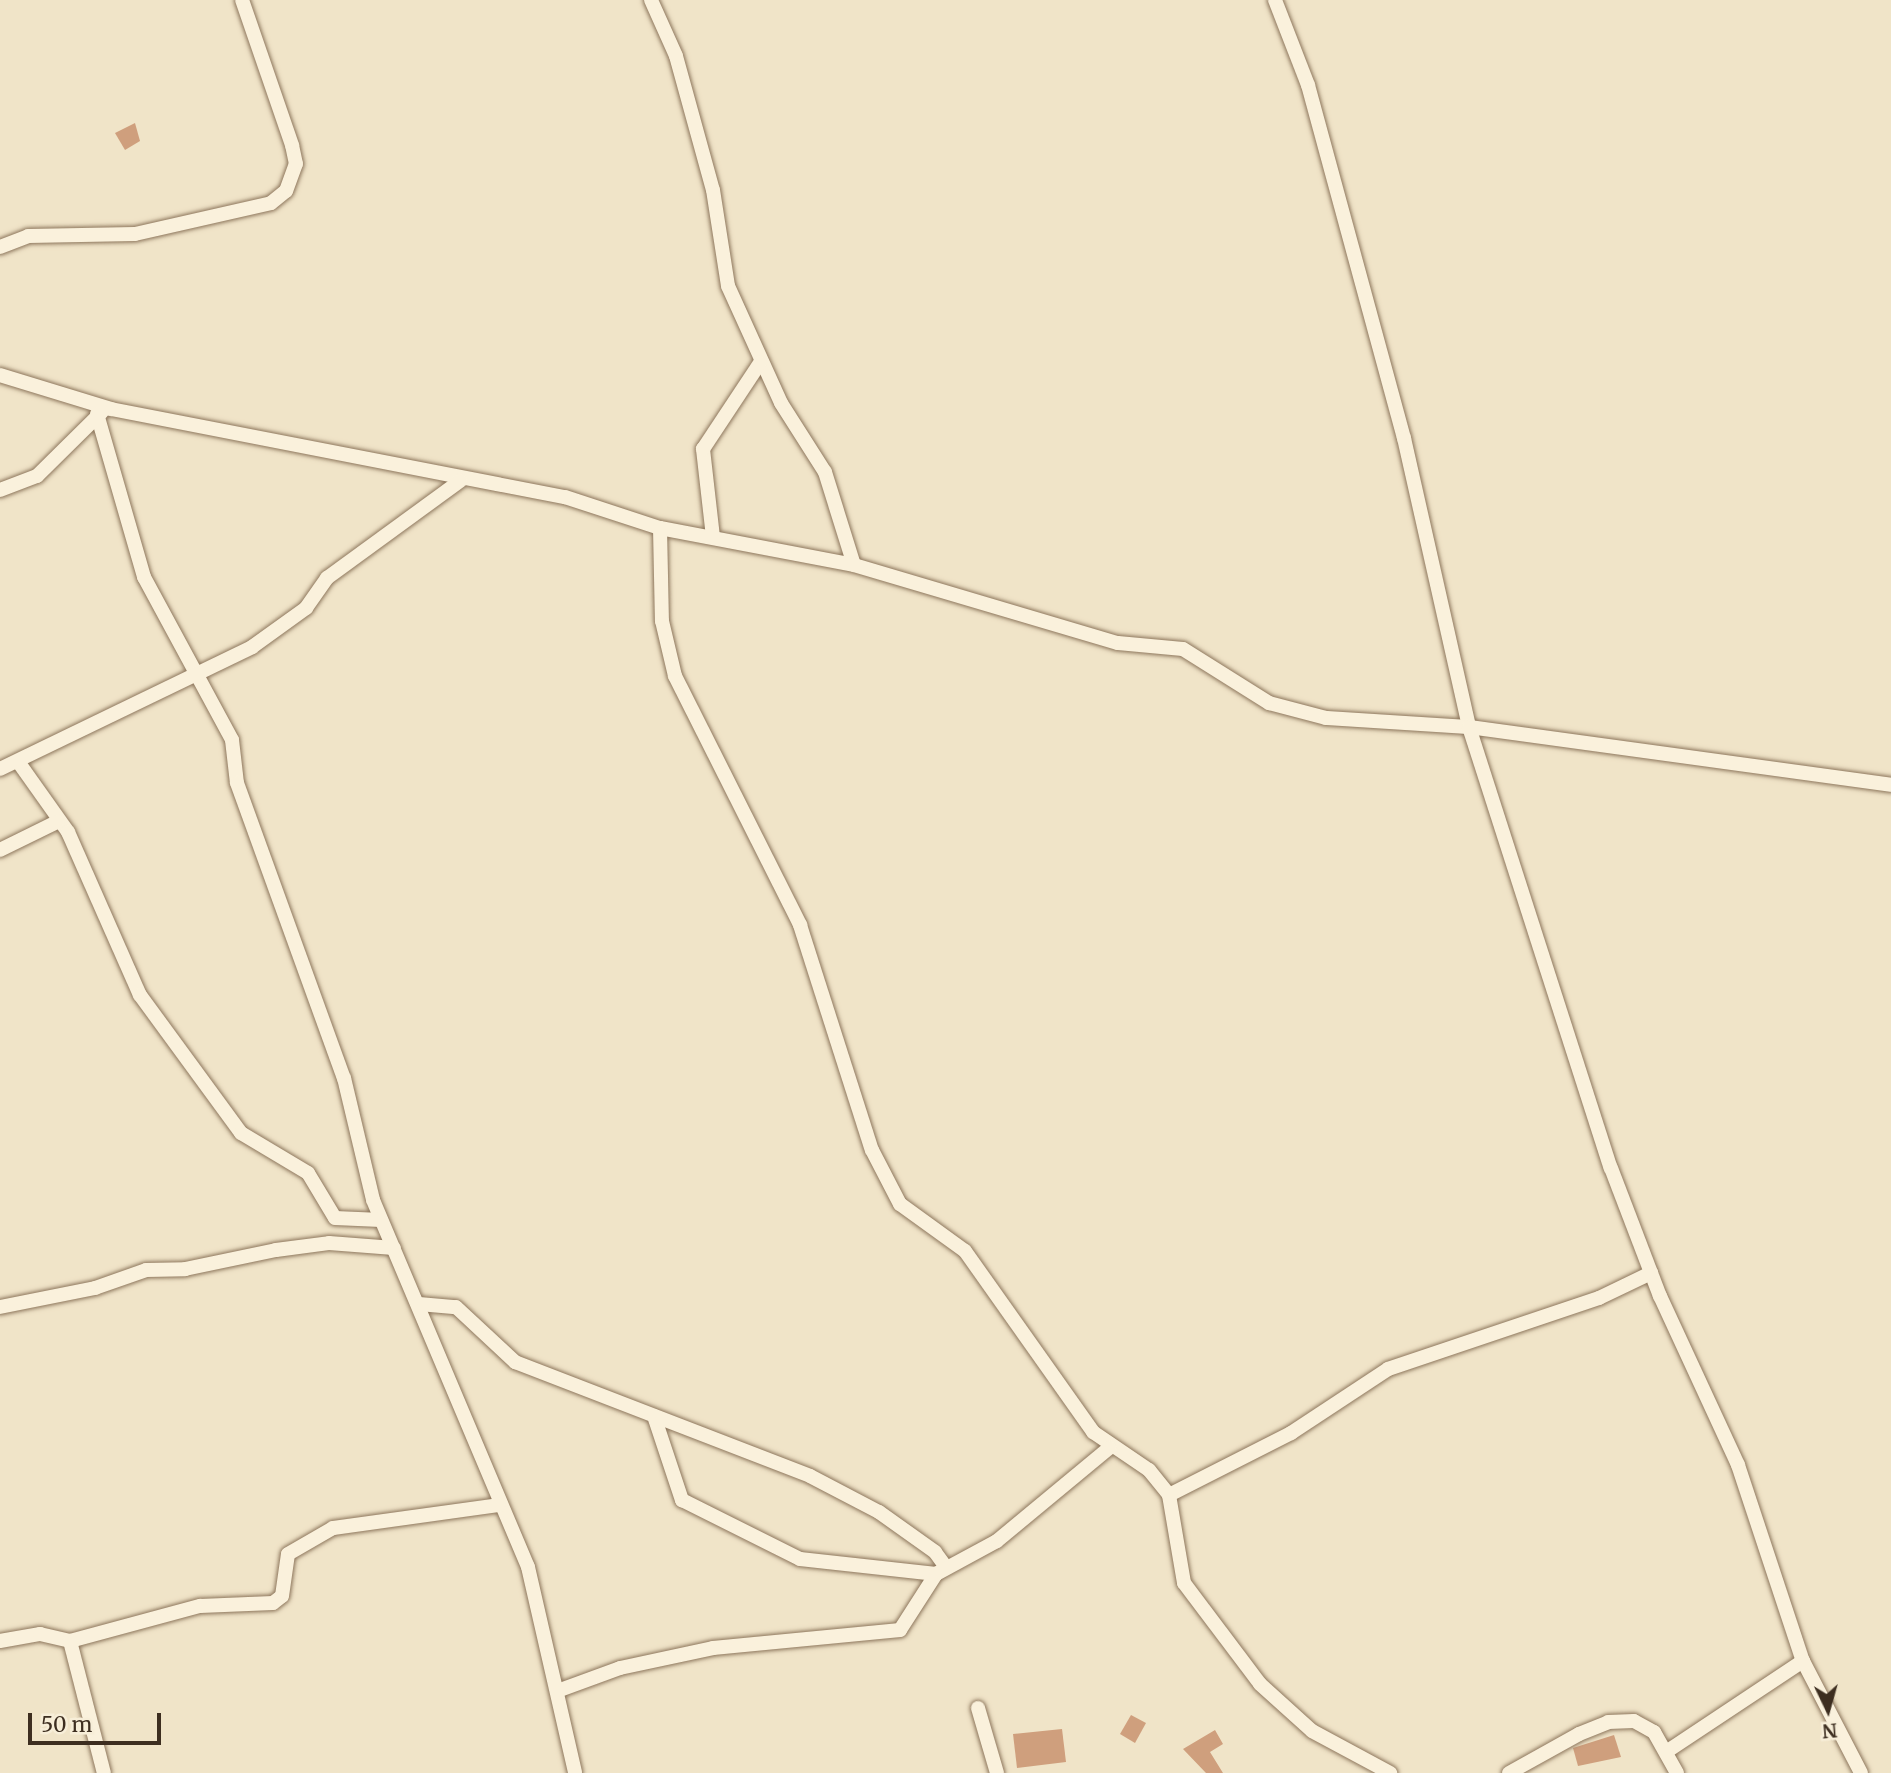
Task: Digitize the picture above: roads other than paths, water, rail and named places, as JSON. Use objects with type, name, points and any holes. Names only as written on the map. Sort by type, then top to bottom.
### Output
[{"type":"street","points":[[0,247],[28,236],[135,234],[271,203],[286,191],[296,164],[292,145],[242,0]]},
{"type":"street","points":[[651,0],[676,56],[713,190],[727,286],[760,363],[825,472],[854,565]]},
{"type":"street","points":[[1275,0],[1308,85],[1404,438],[1469,727],[1651,1273],[1738,1465],[1802,1661],[1861,1773]]},
{"type":"street","points":[[713,537],[703,449],[760,363]]},
{"type":"street","points":[[0,375],[104,411],[460,481],[565,497],[660,528],[854,565],[1049,626],[1118,643],[1183,649],[1207,659],[1241,688],[1292,709],[1326,718],[1469,727],[1891,785]]},
{"type":"street","points":[[0,490],[54,463],[104,411]]},
{"type":"street","points":[[104,411],[144,577],[193,673],[232,740],[237,783],[344,1078],[354,1138],[381,1220],[419,1304],[498,1505],[528,1567],[560,1689],[575,1773]]},
{"type":"street","points":[[0,769],[19,763],[282,627],[327,578],[460,481]]},
{"type":"street","points":[[660,528],[662,621],[675,676],[800,925],[872,1150],[900,1205],[965,1251],[1027,1346],[1109,1448],[1149,1470],[1169,1495],[1175,1554],[1199,1608],[1260,1684],[1312,1731],[1390,1773]]},
{"type":"street","points":[[19,763],[57,822],[101,901],[140,995],[241,1133],[308,1173],[335,1218],[329,1243]]},
{"type":"street","points":[[0,850],[57,822]]},
{"type":"street","points":[[335,1218],[381,1220]]},
{"type":"street","points":[[0,1307],[95,1289],[146,1270],[329,1243],[394,1248]]},
{"type":"street","points":[[1169,1495],[1291,1433],[1388,1368],[1599,1298],[1651,1273]]},
{"type":"street","points":[[419,1304],[456,1307],[515,1362],[810,1476],[879,1512],[935,1552],[941,1571]]},
{"type":"street","points":[[654,1416],[682,1500],[800,1559],[941,1571]]},
{"type":"street","points":[[560,1689],[620,1668],[713,1648],[892,1633],[906,1627],[941,1571],[997,1541],[1109,1448]]},
{"type":"street","points":[[0,1641],[40,1634],[70,1641],[200,1606],[273,1603],[282,1596],[288,1554],[333,1528],[498,1505]]},
{"type":"street","points":[[70,1641],[104,1773]]},
{"type":"street","points":[[1669,1750],[1802,1661]]},
{"type":"street","points":[[978,1709],[997,1773]]},
{"type":"street","points":[[1509,1773],[1608,1722],[1634,1721],[1654,1731],[1669,1750],[1677,1773]]}]
